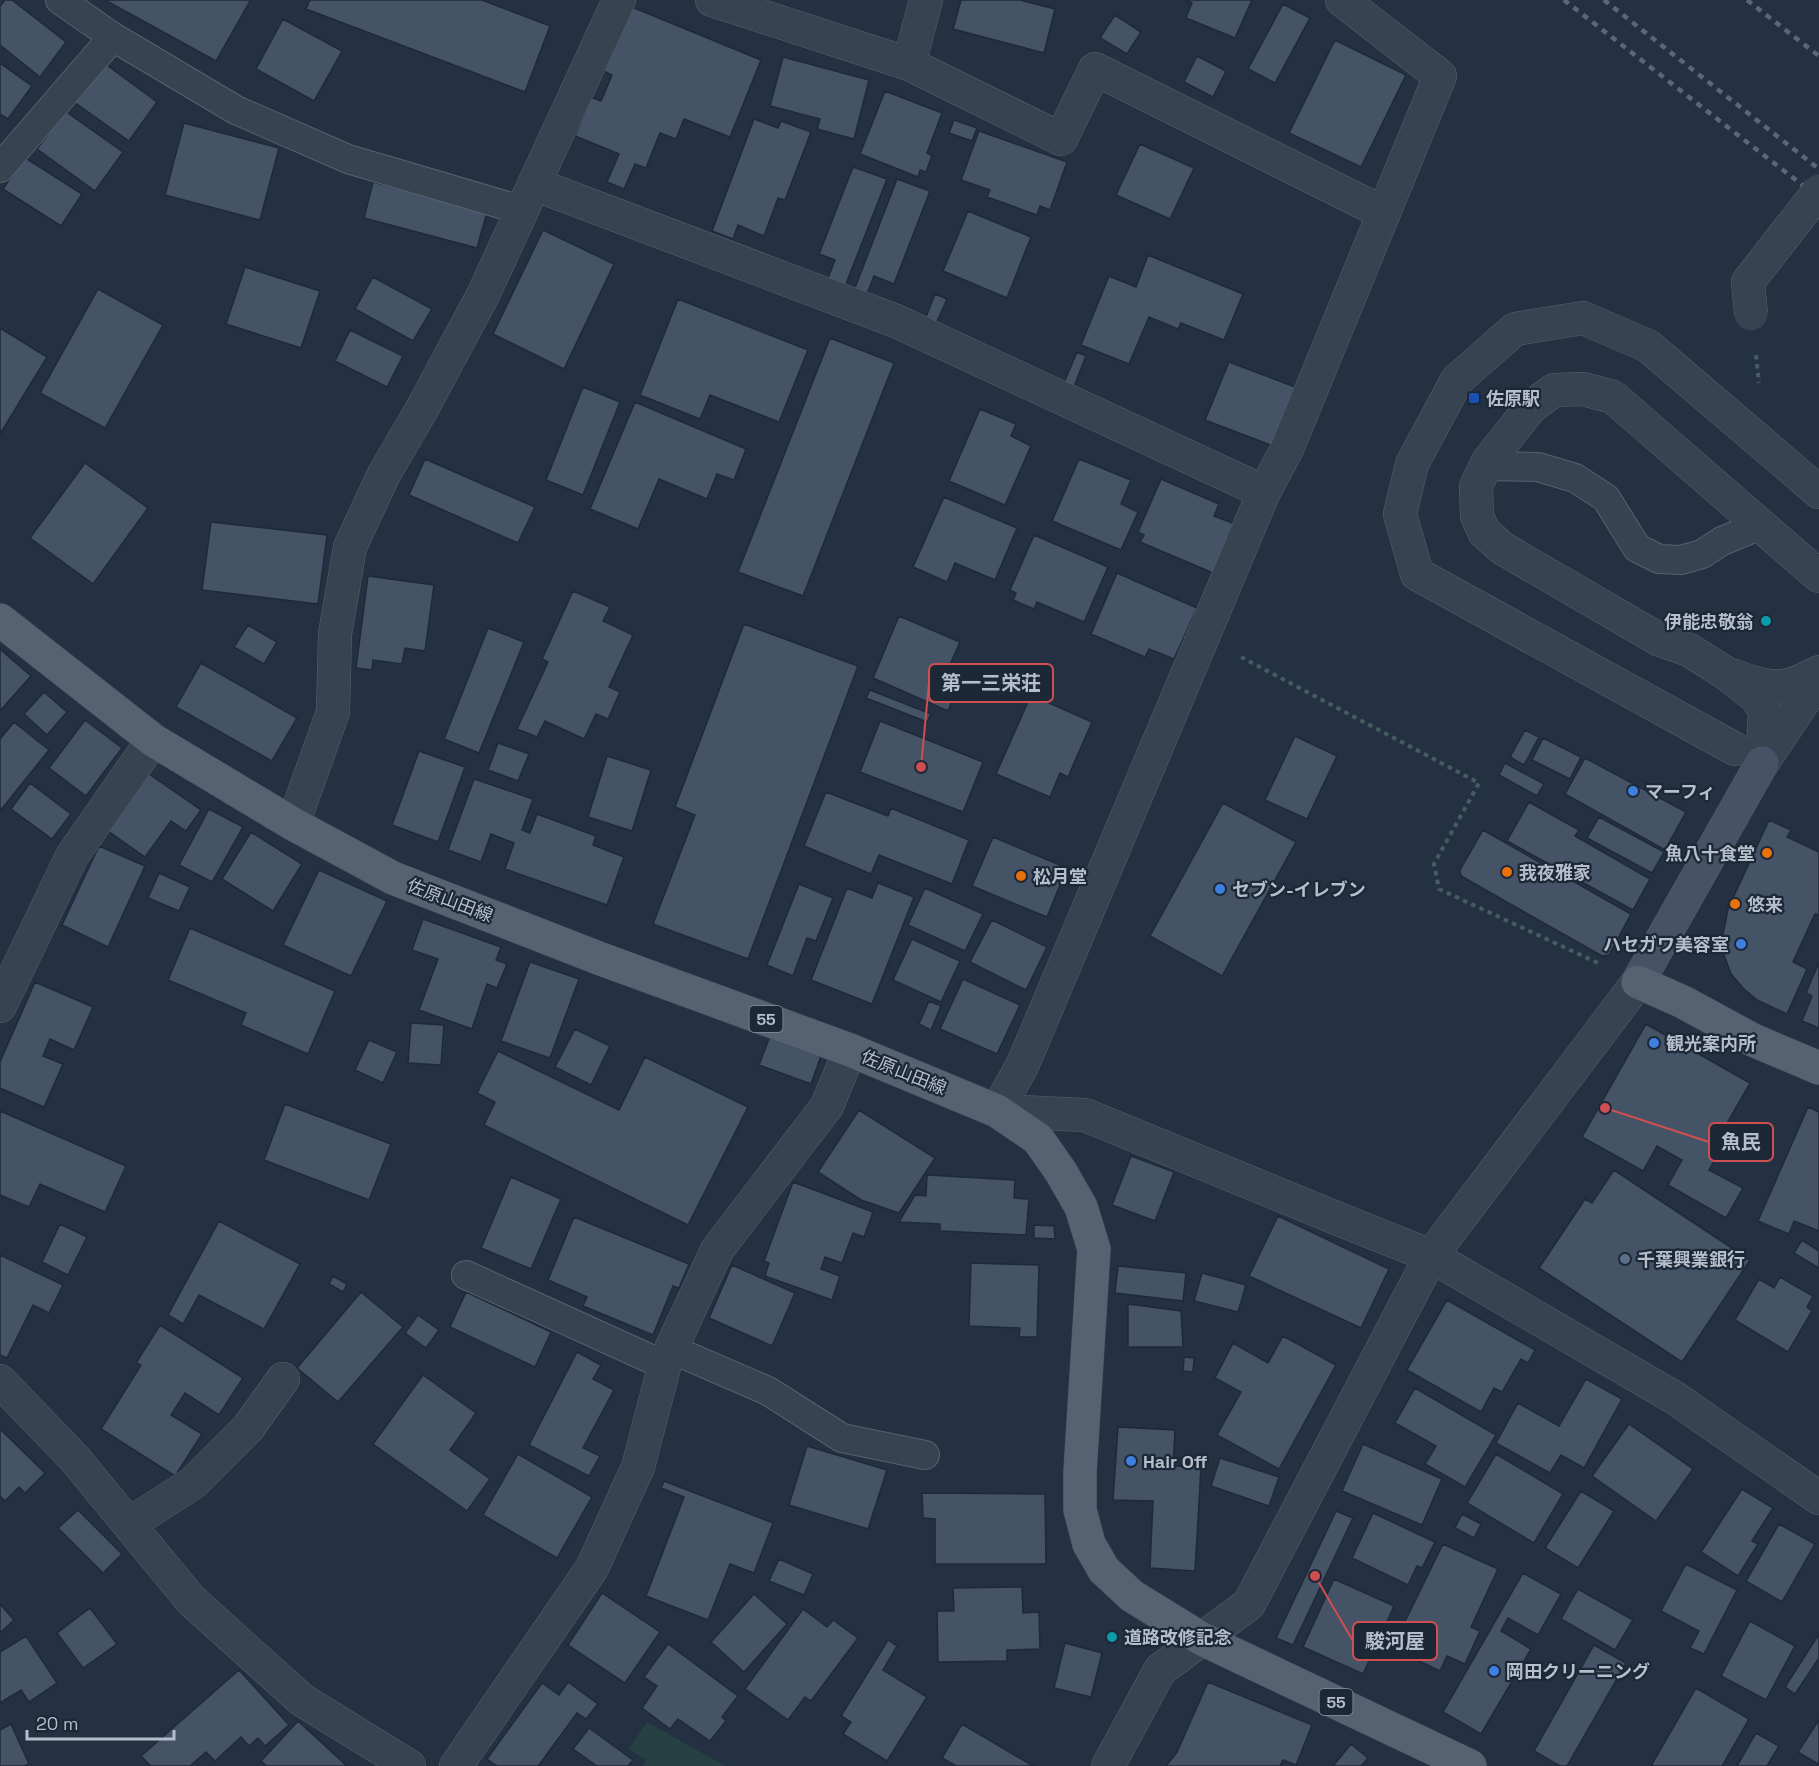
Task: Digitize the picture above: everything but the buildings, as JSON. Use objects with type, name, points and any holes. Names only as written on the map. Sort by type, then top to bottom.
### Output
[{"type":"main road","name":"佐原山田線","points":[[0,620],[153,740],[293,824],[393,878],[601,959],[850,1050],[997,1111],[1038,1139],[1062,1172],[1081,1207],[1094,1250],[1080,1472],[1080,1510],[1089,1544],[1104,1570],[1132,1596],[1202,1639],[1470,1766]]},
{"type":"main road","points":[[1638,982],[1683,1002],[1753,1040],[1819,1068]]},
{"type":"street","points":[[293,824],[333,712],[335,634],[350,547],[384,474],[483,295],[619,0]]},
{"type":"street","points":[[712,0],[909,64],[1061,139],[1095,69],[1384,213]]},
{"type":"street","points":[[909,64],[926,0]]},
{"type":"street","points":[[1342,0],[1440,76],[1287,449],[1264,492],[1023,1064],[997,1111],[1085,1115],[1431,1256],[1676,1398],[1819,1498]]},
{"type":"street","points":[[1751,314],[1748,282],[1819,191]]},
{"type":"street","points":[[528,197],[896,321],[1264,492]]},
{"type":"street","points":[[1748,756],[1417,574],[1400,514],[1412,464],[1456,380],[1515,329],[1583,318],[1648,346],[1759,429],[1819,492]]},
{"type":"street","points":[[1108,1766],[1160,1670],[1249,1604],[1431,1256],[1638,982],[1748,756],[1765,711],[1757,698],[1724,672],[1689,650],[1660,640],[1502,548],[1484,532],[1477,516],[1476,486],[1485,466],[1531,407],[1554,390],[1583,389],[1613,397],[1819,576]]},
{"type":"street","points":[[1724,672],[1753,683],[1776,687],[1792,684],[1819,672]]},
{"type":"street","points":[[1748,756],[1819,678]]},
{"type":"street","points":[[0,1006],[72,856],[153,740]]},
{"type":"street","points":[[456,1766],[591,1568],[639,1467],[668,1357],[717,1250],[826,1106],[850,1050]]},
{"type":"street","points":[[129,1524],[193,1484],[248,1428],[282,1379]]},
{"type":"street","points":[[0,1381],[75,1459],[191,1600],[302,1700],[409,1766]]},
{"type":"lane","points":[[60,0],[113,36],[236,110],[348,159],[528,197]]},
{"type":"lane","points":[[0,168],[113,36]]},
{"type":"lane","points":[[1485,466],[1538,467],[1575,478],[1605,498],[1637,548],[1659,559],[1681,560],[1702,554],[1722,542],[1761,525]]},
{"type":"lane","points":[[466,1275],[668,1357],[768,1391],[842,1438],[924,1455]]},
{"type":"path","points":[[1751,314],[1759,429]]},
{"type":"path","points":[[1204,637],[1479,783],[1434,864],[1439,889],[1638,982]]},
{"type":"green space","points":[[647,1722],[725,1766],[643,1766],[646,1760],[629,1749]]},
{"type":"railway","points":[[1564,0],[1819,198]]},
{"type":"railway","points":[[1604,0],[1819,169]]},
{"type":"railway","points":[[1747,0],[1819,56]]},
{"type":"place","name":"佐原駅","points":[[1474,398]]},
{"type":"place","name":"伊能忠敬翁","points":[[1766,621]]},
{"type":"place","name":"第一三栄荘","points":[[921,767]]},
{"type":"place","name":"マーフィ","points":[[1633,791]]},
{"type":"place","name":"魚八十食堂","points":[[1767,853]]},
{"type":"place","name":"我夜雅家","points":[[1507,872]]},
{"type":"place","name":"松月堂","points":[[1021,876]]},
{"type":"place","name":"セブン-イレブン","points":[[1220,889]]},
{"type":"place","name":"悠来","points":[[1735,904]]},
{"type":"place","name":"ハセガワ美容室","points":[[1741,944]]},
{"type":"place","name":"観光案内所","points":[[1654,1043]]},
{"type":"place","name":"魚民","points":[[1605,1108]]},
{"type":"place","name":"千葉興業銀行","points":[[1625,1259]]},
{"type":"place","name":"Hair Off","points":[[1131,1461]]},
{"type":"place","name":"駿河屋","points":[[1315,1576]]},
{"type":"place","name":"道路改修記念","points":[[1112,1637]]},
{"type":"place","name":"岡田クリーニング","points":[[1494,1671]]}]
